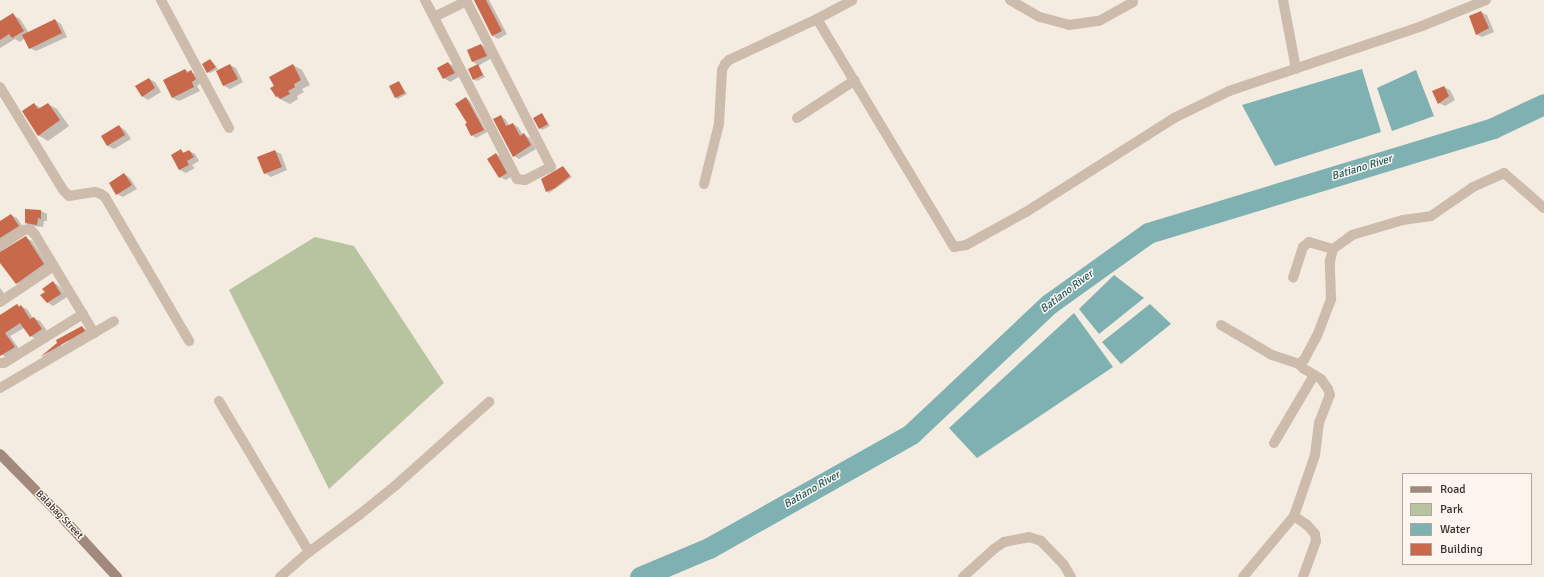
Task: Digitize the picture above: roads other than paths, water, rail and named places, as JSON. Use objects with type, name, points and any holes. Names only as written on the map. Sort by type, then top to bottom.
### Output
[{"type":"street","points":[[162,0],[229,128]]},
{"type":"street","points":[[425,0],[517,179],[525,180],[551,167],[466,0],[434,17]]},
{"type":"street","points":[[704,184],[719,124],[722,70],[725,64],[729,60],[817,19],[852,0]]},
{"type":"street","points":[[1010,0],[1040,17],[1069,25],[1099,21],[1133,2]]},
{"type":"street","points":[[1282,0],[1296,69]]},
{"type":"street","points":[[817,19],[954,247],[966,245],[1026,212],[1174,118],[1229,90],[1422,26],[1486,0]]},
{"type":"street","points":[[797,118],[855,80]]},
{"type":"street","points":[[0,87],[63,190],[69,196],[95,192],[105,197],[189,341]]},
{"type":"street","points":[[1299,364],[1304,360],[1317,336],[1331,299],[1330,261],[1334,249],[1352,235],[1403,220],[1431,216],[1473,187],[1504,173],[1544,208]]},
{"type":"street","points":[[0,246],[24,230],[29,230],[34,233],[94,332]]},
{"type":"street","points":[[1293,277],[1303,247],[1309,242],[1334,249]]},
{"type":"street","points":[[0,302],[54,266]]},
{"type":"street","points":[[0,363],[4,363],[83,314]]},
{"type":"street","points":[[0,388],[114,321]]},
{"type":"street","points":[[1221,325],[1272,355],[1299,364],[1302,368],[1314,375],[1324,384],[1330,395],[1319,423],[1315,455],[1294,516],[1248,575]]},
{"type":"street","points":[[1274,443],[1314,375]]},
{"type":"street","points":[[219,401],[309,552]]},
{"type":"street","points":[[280,577],[309,552],[396,485],[489,402]]},
{"type":"street","name":"Balabag Street","points":[[0,454],[59,514],[117,577]]},
{"type":"street","points":[[1294,516],[1307,525],[1315,534],[1316,541],[1303,577]]},
{"type":"street","points":[[963,577],[1004,542],[1029,537],[1041,541],[1064,565],[1071,577]]},
{"type":"water","points":[[1362,69],[1381,132],[1275,166],[1242,105]]},
{"type":"water","points":[[1416,70],[1434,116],[1392,131],[1377,88]]},
{"type":"water","points":[[1114,275],[1144,298],[1099,334],[1079,309]]},
{"type":"water","points":[[1150,304],[1171,324],[1121,364],[1102,342]]},
{"type":"water","points":[[1074,313],[1113,367],[977,458],[949,428]]},
{"type":"waterway","name":"Batiano River","points":[[640,577],[709,548],[911,434],[1049,304],[1148,233],[1493,128],[1544,104]]}]
